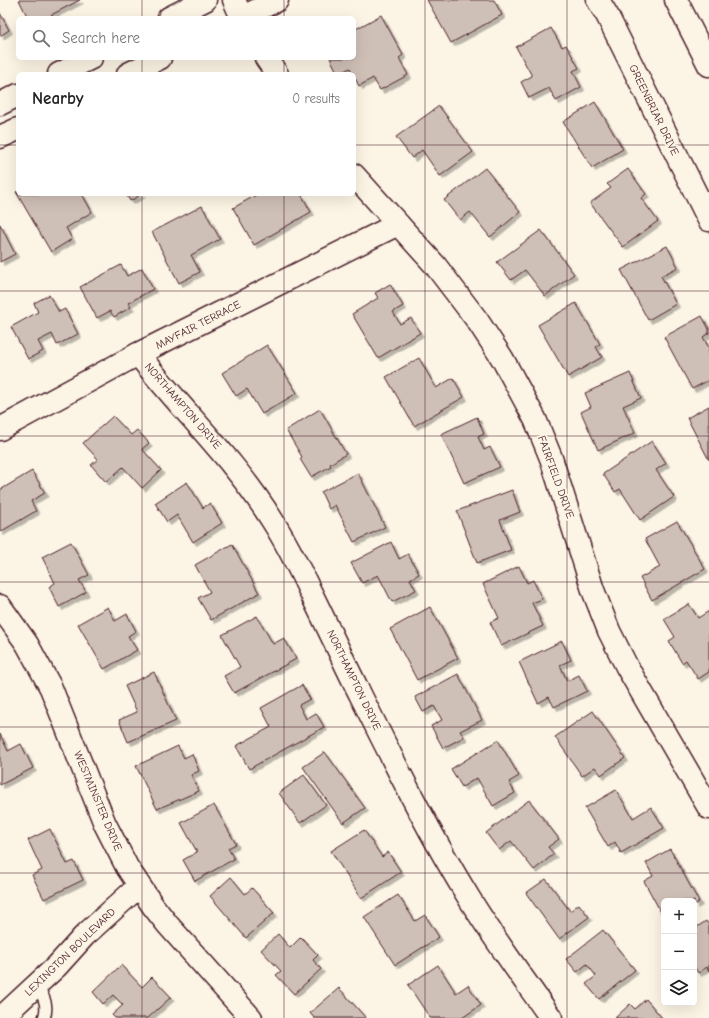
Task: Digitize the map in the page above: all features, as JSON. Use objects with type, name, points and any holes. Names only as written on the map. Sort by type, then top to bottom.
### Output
[{"type":"street","points":[[173,16],[204,0]]},
{"type":"street","points":[[234,0],[241,16]]},
{"type":"street","points":[[246,16],[277,0]]},
{"type":"street","name":"GREENBRIAR DRIVE","points":[[598,0],[608,16],[709,220]]},
{"type":"street","points":[[676,0],[709,65]]},
{"type":"street","points":[[63,72],[87,60]]},
{"type":"street","points":[[132,72],[156,60]]},
{"type":"street","points":[[267,60],[276,72]]},
{"type":"street","points":[[0,104],[16,96]]},
{"type":"street","points":[[0,137],[16,129]]},
{"type":"street","name":"FAIRFIELD DRIVE","points":[[356,177],[440,271],[478,320],[502,358],[535,419],[551,458],[593,590],[609,631],[627,667],[709,808]]},
{"type":"street","name":"MAYFAIR TERRACE","points":[[0,430],[138,354],[398,224]]},
{"type":"street","name":"NORTHAMPTON DRIVE","points":[[138,354],[157,379],[223,452],[274,521],[430,830],[495,939],[551,1018]]},
{"type":"street","name":"WESTMINSTER DRIVE","points":[[0,606],[27,644],[51,688],[105,824],[127,867],[153,906],[168,925],[251,1018]]},
{"type":"street","name":"LEXINGTON BOULEVARD","points":[[1,1018],[57,966],[85,935],[139,886]]},
{"type":"lane","points":[[37,985],[45,1001],[47,1011],[44,1018]]},
{"type":"building","points":[[19,0],[80,0],[51,16],[27,16]]},
{"type":"building","points":[[427,0],[494,0],[502,15],[451,43]]},
{"type":"building","points":[[0,13],[9,30],[0,36]]},
{"type":"building","points":[[381,15],[403,55],[399,58],[408,75],[380,90],[373,78],[359,86],[356,80],[356,72],[352,72],[350,68],[342,72],[337,72],[331,60],[356,60],[356,29]]},
{"type":"building","points":[[551,28],[562,47],[566,45],[579,68],[573,71],[581,87],[556,101],[549,88],[529,98],[521,82],[532,76],[516,47]]},
{"type":"building","points":[[595,102],[623,149],[592,168],[563,122]]},
{"type":"building","points":[[439,106],[473,152],[440,176],[422,150],[412,158],[396,137]]},
{"type":"building","points":[[485,168],[520,212],[490,237],[470,212],[460,220],[444,200]]},
{"type":"building","points":[[628,169],[646,194],[641,198],[658,221],[623,247],[590,203],[611,188],[607,184]]},
{"type":"building","points":[[18,196],[83,196],[92,212],[66,228],[72,239],[51,252]]},
{"type":"building","points":[[127,196],[139,196],[130,201]]},
{"type":"building","points":[[254,196],[302,196],[311,212],[254,245],[233,208]]},
{"type":"building","points":[[202,206],[220,239],[191,255],[200,272],[179,283],[152,232]]},
{"type":"building","points":[[0,224],[15,254],[0,262]]},
{"type":"building","points":[[541,230],[574,274],[545,296],[525,270],[511,280],[497,262]]},
{"type":"building","points":[[667,246],[678,267],[661,276],[676,304],[648,320],[621,270]]},
{"type":"building","points":[[121,265],[127,276],[142,268],[153,289],[128,303],[131,307],[114,317],[110,311],[97,318],[80,287]]},
{"type":"building","points":[[390,284],[403,306],[393,312],[400,324],[411,318],[420,333],[378,358],[352,314],[378,298],[375,293]]},
{"type":"building","points":[[49,295],[59,312],[65,309],[78,334],[57,345],[52,334],[38,341],[43,351],[28,359],[11,327],[38,312],[34,303]]},
{"type":"building","points":[[576,303],[600,344],[596,347],[602,357],[568,377],[538,325]]},
{"type":"building","points":[[702,316],[709,329],[709,333],[703,337],[709,348],[709,380],[692,389],[664,337]]},
{"type":"building","points":[[267,345],[297,393],[262,414],[247,389],[236,396],[222,373]]},
{"type":"building","points":[[419,358],[436,388],[453,378],[464,397],[414,426],[386,377]]},
{"type":"building","points":[[630,373],[641,398],[623,406],[635,433],[598,450],[581,412],[591,407],[585,393]]},
{"type":"building","points":[[709,406],[709,460],[687,418]]},
{"type":"building","points":[[320,409],[346,454],[330,464],[331,466],[311,477],[300,459],[302,457],[286,430]]},
{"type":"building","points":[[113,416],[131,435],[137,430],[149,443],[142,449],[161,470],[142,488],[123,467],[106,482],[91,465],[98,459],[83,443]]},
{"type":"building","points":[[477,417],[484,434],[478,437],[484,450],[490,447],[500,467],[464,483],[441,434]]},
{"type":"building","points":[[652,441],[666,463],[656,470],[674,497],[640,520],[620,489],[615,492],[603,474]]},
{"type":"building","points":[[32,471],[45,493],[31,501],[36,511],[0,532],[0,490]]},
{"type":"building","points":[[358,473],[385,527],[354,542],[335,505],[329,509],[321,492]]},
{"type":"building","points":[[187,482],[203,508],[210,503],[222,523],[193,542],[177,515],[167,522],[155,503]]},
{"type":"building","points":[[512,490],[520,512],[500,520],[511,550],[477,563],[457,511]]},
{"type":"building","points":[[677,521],[705,569],[652,600],[640,578],[660,567],[645,539]]},
{"type":"building","points":[[71,542],[89,575],[79,580],[86,592],[59,607],[49,587],[55,583],[42,557]]},
{"type":"building","points":[[391,542],[399,559],[408,554],[419,574],[410,579],[416,590],[392,602],[378,575],[362,583],[351,563]]},
{"type":"building","points":[[232,544],[259,593],[211,620],[198,598],[210,592],[195,565]]},
{"type":"building","points":[[519,566],[527,583],[533,580],[542,599],[532,603],[543,626],[501,646],[490,622],[499,618],[483,584]]},
{"type":"building","points":[[689,604],[698,618],[709,611],[709,672],[698,679],[686,660],[682,663],[669,641],[675,637],[664,619]]},
{"type":"building","points":[[108,607],[115,621],[127,614],[136,631],[128,636],[137,650],[104,669],[78,624]]},
{"type":"building","points":[[430,607],[458,658],[417,680],[390,629]]},
{"type":"building","points":[[257,616],[273,644],[284,638],[296,659],[234,693],[224,676],[240,667],[222,635]]},
{"type":"building","points":[[562,641],[571,660],[560,665],[567,681],[579,675],[587,691],[554,707],[549,697],[538,703],[519,662]]},
{"type":"building","points":[[154,672],[176,721],[128,742],[119,720],[137,712],[125,686]]},
{"type":"building","points":[[458,674],[482,720],[460,731],[464,737],[443,748],[431,726],[442,720],[434,706],[423,712],[415,697]]},
{"type":"building","points":[[302,685],[310,699],[299,705],[306,719],[316,713],[324,727],[249,769],[236,746],[271,727],[261,708]]},
{"type":"building","points":[[593,711],[625,758],[601,775],[595,767],[582,776],[555,737]]},
{"type":"building","points":[[0,734],[8,751],[21,744],[33,768],[0,785]]},
{"type":"building","points":[[498,740],[519,776],[509,782],[515,793],[493,806],[477,778],[462,787],[451,769]]},
{"type":"building","points":[[178,746],[184,758],[192,754],[199,771],[191,775],[199,791],[157,809],[136,766]]},
{"type":"building","points":[[325,752],[365,808],[343,823],[303,767]]},
{"type":"building","points":[[304,775],[326,805],[300,823],[279,793]]},
{"type":"building","points":[[616,790],[633,818],[651,807],[664,828],[621,853],[615,842],[608,847],[585,808]]},
{"type":"building","points":[[529,800],[559,839],[548,847],[554,854],[534,870],[511,841],[499,850],[486,833]]},
{"type":"building","points":[[214,805],[236,844],[228,848],[234,859],[195,881],[183,860],[197,852],[181,823]]},
{"type":"building","points":[[50,829],[67,864],[74,861],[83,880],[44,899],[32,875],[42,870],[28,840]]},
{"type":"building","points":[[364,830],[382,857],[388,852],[401,872],[361,898],[331,851]]},
{"type":"building","points":[[670,849],[697,898],[661,898],[661,912],[644,881],[653,876],[646,863]]},
{"type":"building","points":[[231,877],[245,894],[252,888],[274,913],[246,938],[210,896]]},
{"type":"building","points":[[546,879],[570,911],[579,904],[589,917],[559,939],[526,893]]},
{"type":"building","points":[[398,895],[415,921],[425,915],[439,937],[395,965],[364,917]]},
{"type":"building","points":[[706,921],[709,925],[709,971],[707,967],[698,973],[697,971],[697,927]]},
{"type":"building","points":[[603,930],[635,970],[599,999],[586,984],[596,976],[587,964],[577,972],[566,959]]},
{"type":"building","points":[[278,934],[290,948],[301,937],[318,955],[313,960],[321,969],[294,994],[276,975],[281,971],[261,950]]},
{"type":"building","points":[[121,965],[142,987],[152,977],[171,997],[148,1018],[115,1018],[112,1015],[123,1005],[113,995],[103,1004],[93,992]]},
{"type":"building","points":[[438,965],[456,993],[468,985],[481,1005],[462,1018],[430,1018],[408,985]]},
{"type":"building","points":[[339,988],[366,1018],[314,1018],[310,1013]]},
{"type":"building","points":[[646,999],[662,1018],[615,1018],[630,1004],[635,1009]]}]
